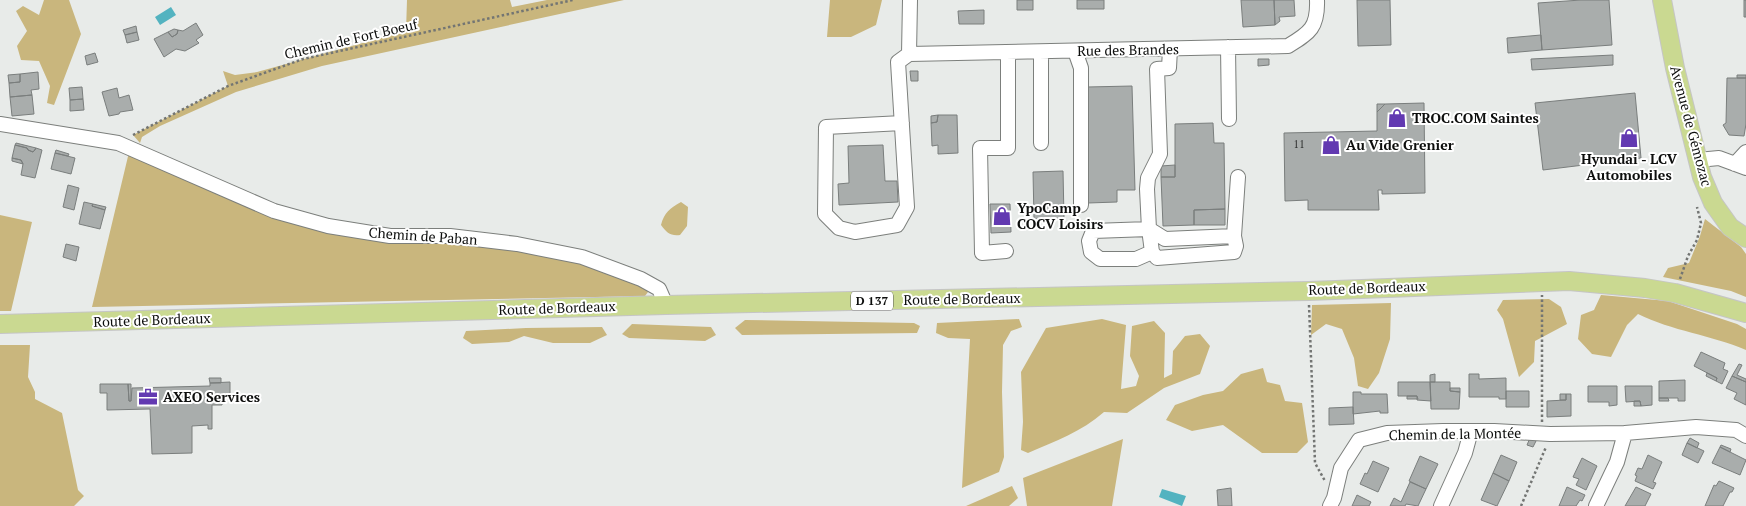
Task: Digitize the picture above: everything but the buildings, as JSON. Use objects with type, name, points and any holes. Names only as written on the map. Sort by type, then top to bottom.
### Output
[{"type":"main road","name":"Avenue de Gémozac","points":[[1662,0],[1675,68],[1702,177],[1713,203],[1730,227],[1746,238]]},
{"type":"main road","name":"Route de Bordeaux","points":[[0,324],[666,305],[1309,291],[1542,282],[1596,283],[1675,293],[1744,313]]},
{"type":"street","points":[[902,123],[826,127],[825,214],[839,228],[855,232],[897,226],[907,207],[902,123],[898,62],[909,54],[910,0]]},
{"type":"street","name":"Rue des Brandes","points":[[909,54],[1288,46],[1308,34],[1318,14],[1317,0]]},
{"type":"street","points":[[1228,47],[1229,119]]},
{"type":"street","points":[[1170,49],[1168,68],[1157,69],[1160,154],[1148,178],[1147,189],[1152,252],[1157,258],[1234,252],[1236,246],[1234,236],[1238,177]]},
{"type":"street","points":[[1075,51],[1081,68],[1081,205]]},
{"type":"street","points":[[1041,52],[1041,143]]},
{"type":"street","points":[[1006,251],[982,252],[980,148],[1008,148],[1008,53]]},
{"type":"street","name":"Chemin de Paban","points":[[0,124],[118,143],[274,211],[328,226],[390,236],[450,236],[517,244],[582,258],[641,279],[659,289],[666,305]]},
{"type":"street","points":[[1698,160],[1719,158],[1741,166],[1746,152]]},
{"type":"street","points":[[1152,252],[1136,259],[1100,259],[1091,252],[1089,241],[1093,231],[1149,230],[1165,240],[1234,236]]},
{"type":"street","name":"Chemin de la Montée","points":[[1332,502],[1341,468],[1359,440],[1387,433],[1470,431],[1546,434],[1625,433],[1696,426],[1736,430],[1746,436]]},
{"type":"street","points":[[1441,506],[1465,453],[1470,431]]},
{"type":"street","points":[[1596,506],[1616,462],[1625,433]]},
{"type":"path","name":"Chemin de Fort Boeuf","points":[[118,143],[228,86],[303,59],[573,0]]},
{"type":"path","points":[[1675,293],[1688,256],[1697,240],[1701,223],[1697,207]]},
{"type":"path","points":[[1521,506],[1543,456],[1546,434],[1542,282]]},
{"type":"path","points":[[1309,291],[1315,463],[1332,502]]},
{"type":"shaded area","points":[[44,0],[69,0],[81,34],[54,105],[47,103],[50,86],[39,61],[21,60],[17,46],[27,31],[16,11],[23,6],[39,15]]},
{"type":"shaded area","points":[[407,0],[510,0],[512,7],[547,0],[624,0],[322,66],[236,92],[160,126],[142,137],[140,143],[133,135],[228,86],[223,71],[235,75],[257,72],[406,31]]},
{"type":"shaded area","points":[[830,0],[882,0],[876,25],[851,37],[827,37]]},
{"type":"shaded area","points":[[130,148],[328,226],[509,246],[581,259],[646,287],[648,292],[645,296],[92,307]]},
{"type":"shaded area","points":[[681,202],[688,207],[687,226],[680,235],[674,235],[667,232],[661,225],[668,211]]},
{"type":"shaded area","points":[[0,215],[32,222],[11,311],[0,311]]},
{"type":"shaded area","points":[[1705,219],[1741,247],[1746,254],[1746,297],[1731,291],[1663,277],[1668,268],[1689,263]]},
{"type":"shaded area","points":[[1601,295],[1668,301],[1737,324],[1746,329],[1746,350],[1719,340],[1664,325],[1638,314],[1627,325],[1611,357],[1592,354],[1578,339],[1581,315],[1594,310]]},
{"type":"shaded area","points":[[1549,299],[1561,307],[1567,324],[1535,341],[1534,362],[1519,377],[1503,319],[1497,310],[1503,300]]},
{"type":"shaded area","points":[[1391,303],[1390,339],[1379,373],[1368,389],[1358,386],[1354,358],[1342,329],[1326,324],[1311,335],[1312,305]]},
{"type":"shaded area","points":[[1019,319],[1022,327],[1011,331],[1003,345],[1004,457],[999,472],[962,488],[970,339],[948,338],[936,333],[937,323]]},
{"type":"shaded area","points":[[1102,319],[1126,325],[1121,389],[1136,386],[1139,376],[1130,356],[1132,326],[1154,321],[1165,333],[1164,378],[1172,374],[1173,351],[1185,336],[1200,334],[1210,346],[1200,374],[1164,388],[1127,413],[1104,412],[1077,431],[1058,440],[1028,453],[1021,450],[1023,422],[1021,372],[1046,328]]},
{"type":"shaded area","points":[[745,320],[914,323],[920,326],[917,333],[742,335],[735,328]]},
{"type":"shaded area","points":[[632,324],[711,327],[716,335],[705,341],[629,338],[622,334]]},
{"type":"shaded area","points":[[602,327],[607,335],[590,343],[553,343],[524,336],[509,342],[472,344],[463,338],[466,331]]},
{"type":"shaded area","points":[[0,345],[30,345],[28,377],[35,392],[35,399],[62,413],[78,490],[84,496],[74,506],[0,506]]},
{"type":"shaded area","points":[[1263,368],[1267,382],[1280,385],[1285,401],[1302,403],[1308,442],[1297,453],[1262,453],[1223,425],[1192,431],[1166,420],[1175,405],[1203,395],[1223,391],[1241,374]]},
{"type":"shaded area","points":[[1123,439],[1112,506],[1027,506],[1023,478]]},
{"type":"shaded area","points":[[1012,486],[1018,498],[1009,506],[966,506]]},
{"type":"water","points":[[171,7],[176,15],[160,25],[155,17]]},
{"type":"water","points":[[1162,489],[1186,496],[1182,506],[1159,497]]},
{"type":"place","name":"TROC.COM Saintes","points":[[1397,118]]},
{"type":"place","name":"Hyundai - LCV Automobiles","points":[[1629,138]]},
{"type":"place","name":"Au Vide Grenier","points":[[1331,145]]},
{"type":"place","name":"YpoCamp COCV Loisirs","points":[[1002,216]]},
{"type":"place","name":"AXEO Services","points":[[148,397]]}]
